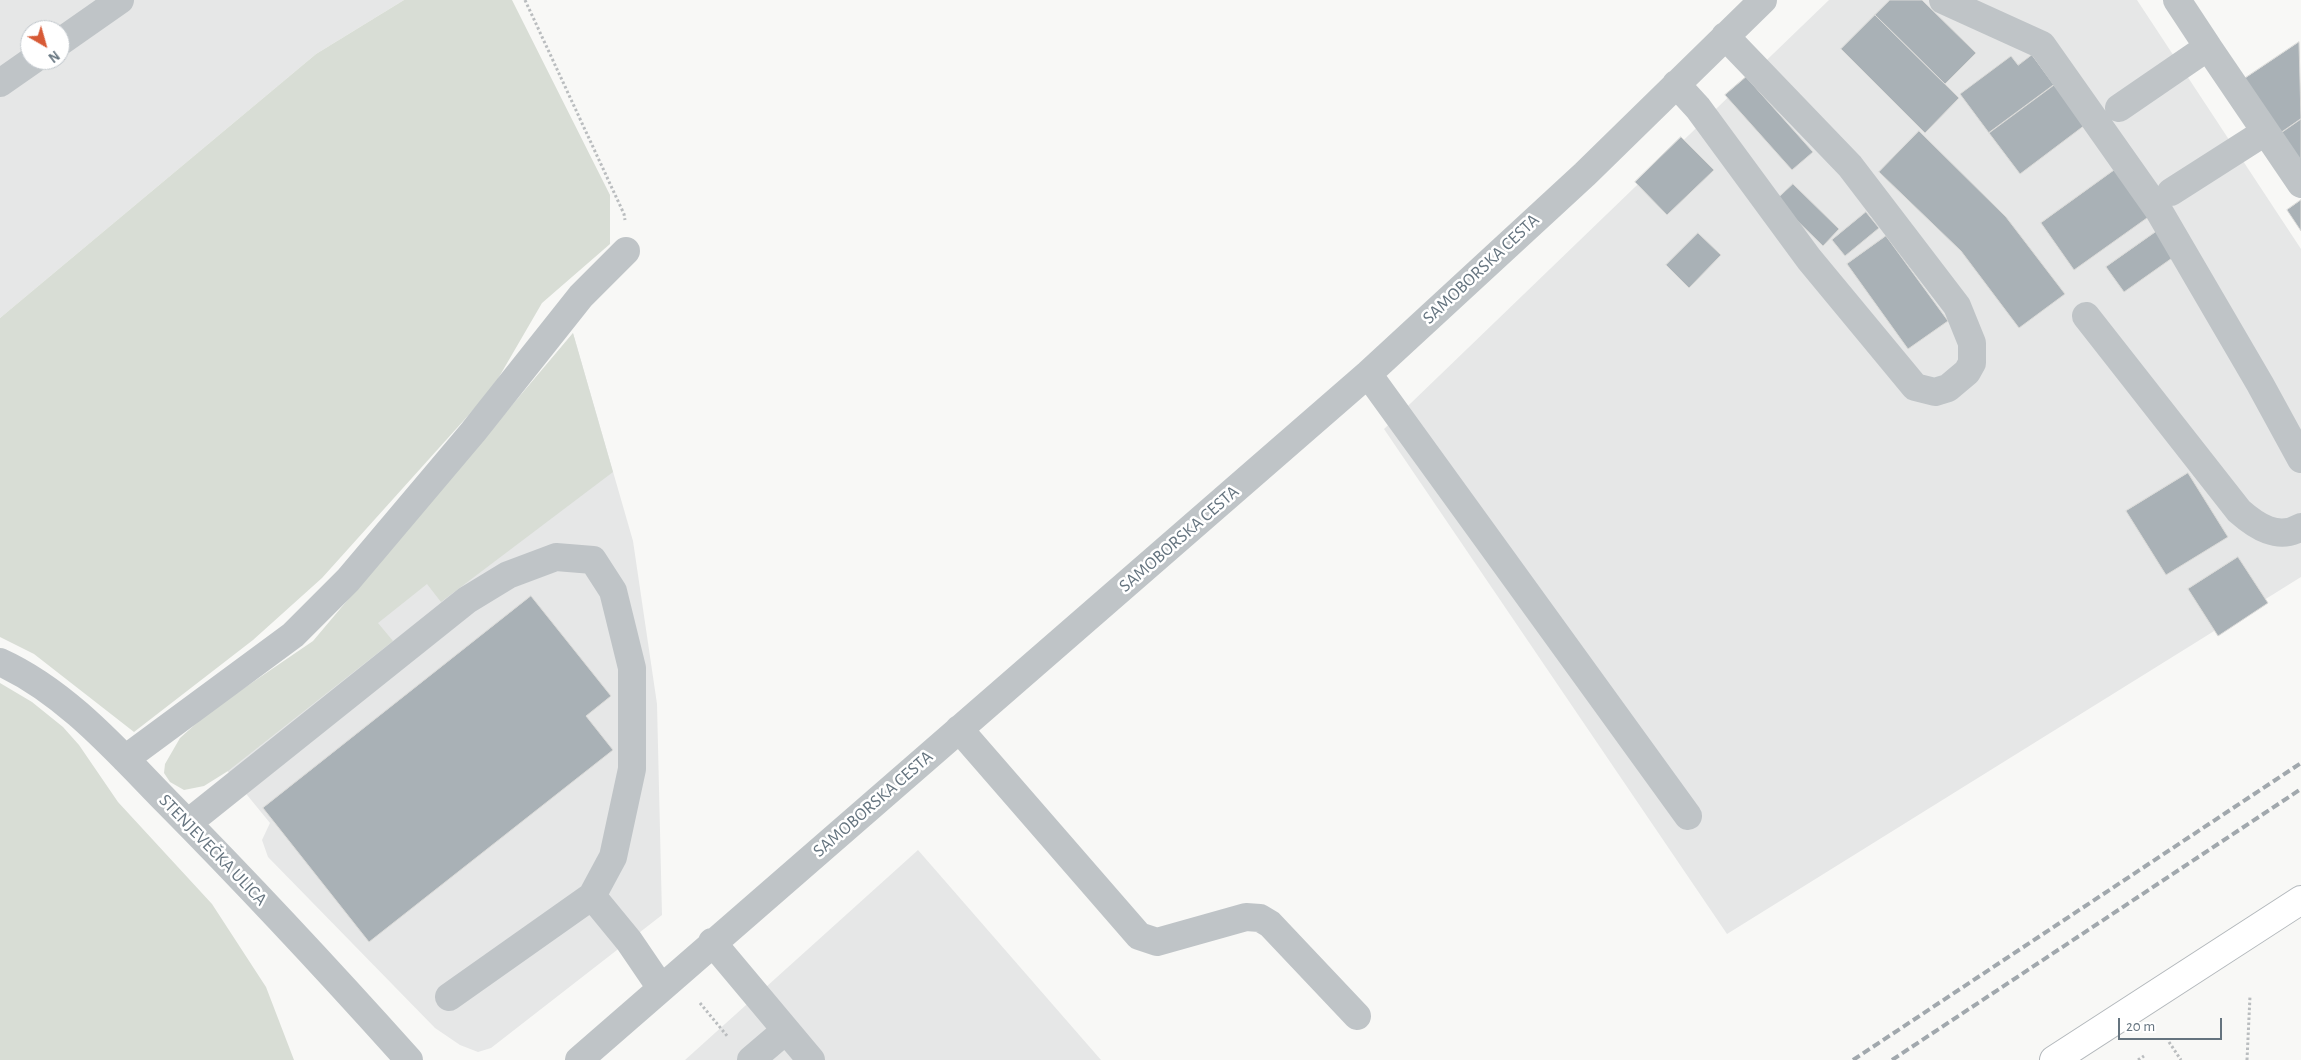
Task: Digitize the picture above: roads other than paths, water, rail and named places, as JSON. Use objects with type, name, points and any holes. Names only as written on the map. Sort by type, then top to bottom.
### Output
[{"type":"main road","points":[[2054,1060],[2301,900]]},
{"type":"street","points":[[70,35],[120,0]]},
{"type":"street","name":"SAMOBORSKA CESTA","points":[[579,1060],[712,942],[1368,374],[1585,174],[1763,0]]},
{"type":"street","points":[[1943,0],[2042,45],[2159,211],[2260,384],[2301,460]]},
{"type":"street","points":[[2177,0],[2301,184]]},
{"type":"street","points":[[1676,84],[1698,108],[1809,259],[1915,387],[1925,391],[1942,390],[1948,388],[1967,372],[1972,363],[1972,344],[1957,306],[1850,166],[1725,36]]},
{"type":"street","points":[[2119,108],[2208,47]]},
{"type":"street","points":[[0,83],[20,69]]},
{"type":"street","points":[[2171,192],[2265,132]]},
{"type":"street","points":[[125,759],[293,635],[348,580],[473,432],[581,296],[626,251]]},
{"type":"street","points":[[2086,316],[2239,511],[2252,523],[2268,531],[2283,533],[2301,527]]},
{"type":"street","points":[[1368,374],[1688,816]]},
{"type":"street","points":[[188,823],[467,600],[508,575],[556,557],[593,560],[613,591],[632,668],[632,769],[613,856],[592,896],[449,997]]},
{"type":"street","name":"STENJEVEČKA ULICA","points":[[0,662],[15,669],[56,695],[125,759],[330,971],[408,1060]]},
{"type":"street","points":[[959,729],[1138,936],[1157,942],[1246,917],[1260,918],[1270,924],[1358,1016]]},
{"type":"street","points":[[592,896],[629,941],[661,988]]},
{"type":"street","points":[[712,942],[811,1060]]},
{"type":"street","points":[[742,1052],[785,1030]]},
{"type":"railway","points":[[1853,1060],[2301,763]]},
{"type":"railway","points":[[1892,1060],[2301,789]]}]
